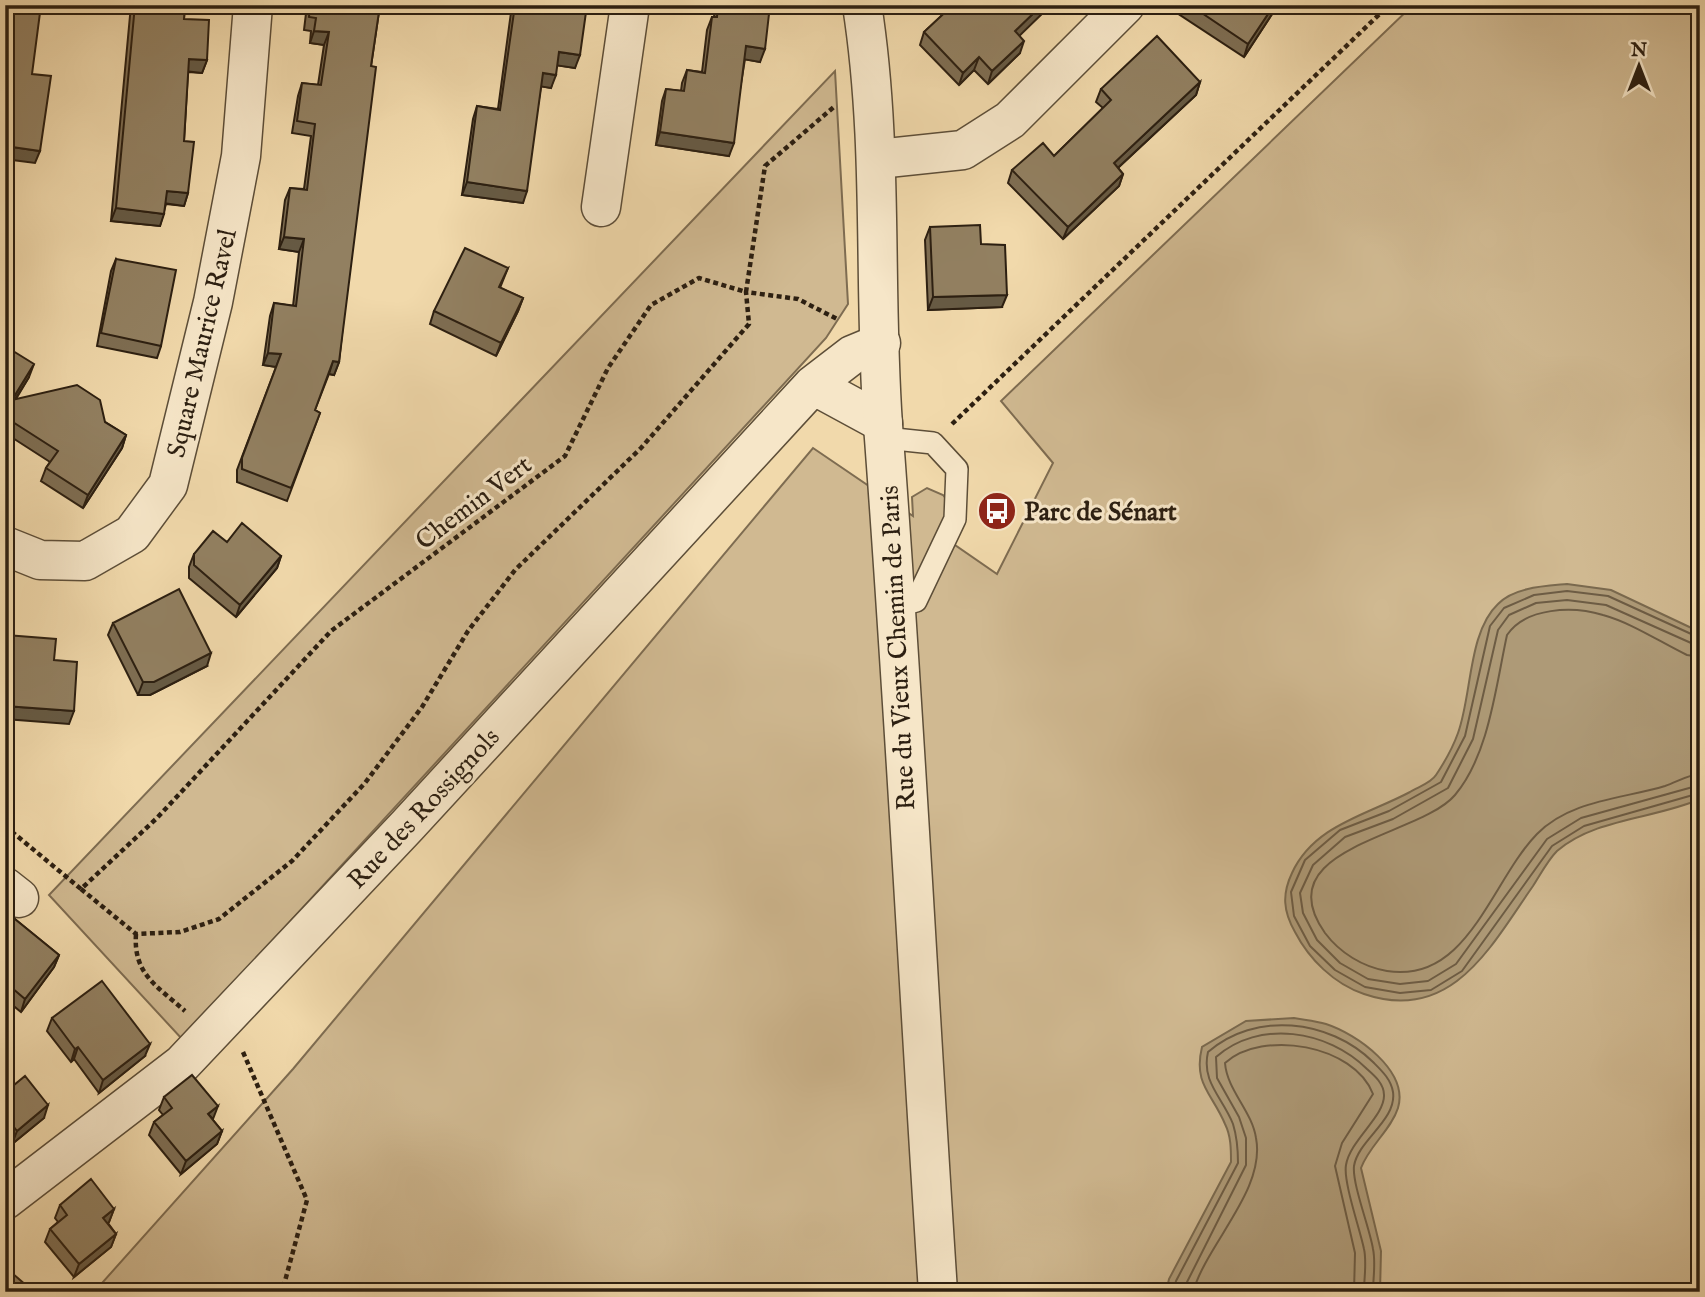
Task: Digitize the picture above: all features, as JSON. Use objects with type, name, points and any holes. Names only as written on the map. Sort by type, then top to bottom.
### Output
[{"type":"street","name":"Square Maurice Ravel","points":[[5,546],[40,560],[85,561],[132,534],[168,485],[213,302],[241,156],[253,5]]},
{"type":"street","points":[[601,207],[630,5]]},
{"type":"street","name":"Rue du Vieux Chemin de Paris","points":[[862,5],[873,74],[878,159],[884,430],[937,1292]]},
{"type":"street","points":[[878,159],[963,150],[1010,120],[1125,5]]},
{"type":"street","name":"Rue des Rossignols","points":[[5,1199],[182,1063],[407,826],[813,385],[852,355],[881,343]]},
{"type":"street","points":[[813,385],[884,430]]},
{"type":"lane","points":[[884,430],[933,443],[957,469],[955,519],[916,601],[894,607]]},
{"type":"path","points":[[933,443],[1389,5]]},
{"type":"path","points":[[5,826],[136,934],[180,932],[219,919],[292,861],[365,783],[422,707],[468,631],[515,570],[641,448],[749,324],[746,292],[765,166],[873,74]]},
{"type":"path","name":"Chemin Vert","points":[[81,889],[157,818],[331,631],[565,456],[608,368],[651,305],[699,278],[746,292],[798,299],[846,323]]},
{"type":"path","points":[[136,934],[134,953],[145,976],[219,1025],[307,1199],[282,1292]]},
{"type":"shaded area","points":[[1413,5],[1700,5],[1700,1292],[94,1292],[293,1069],[813,448],[913,516],[912,497],[927,488],[943,495],[950,504],[942,536],[997,574],[1053,463],[1001,401]]},
{"type":"shaded area","points":[[835,71],[848,304],[826,338],[182,1039],[49,895]]},
{"type":"water","points":[[1567,584],[1611,590],[1700,632],[1700,799],[1607,825],[1572,840],[1557,851],[1484,954],[1466,974],[1445,989],[1422,998],[1395,1000],[1353,990],[1315,961],[1291,924],[1285,902],[1292,873],[1314,843],[1328,832],[1434,778],[1448,755],[1463,718],[1476,647],[1488,616],[1498,604],[1513,594],[1531,588]]},
{"type":"water","points":[[1294,1018],[1326,1024],[1352,1036],[1378,1056],[1396,1081],[1399,1094],[1395,1116],[1361,1168],[1381,1251],[1380,1292],[1166,1292],[1169,1279],[1231,1162],[1227,1129],[1202,1079],[1202,1047],[1246,1021]]},
{"type":"building","points":[[5,5],[41,5],[32,74],[51,76],[40,151],[5,146]]},
{"type":"building","points":[[135,5],[185,5],[184,19],[209,20],[207,60],[189,59],[184,141],[194,142],[188,193],[167,191],[164,214],[116,208]]},
{"type":"building","points":[[310,5],[380,5],[371,66],[376,67],[339,362],[333,361],[315,410],[320,413],[291,488],[242,469],[242,458],[281,354],[268,353],[274,303],[296,306],[304,239],[284,237],[290,188],[307,190],[315,124],[297,121],[302,83],[321,85],[329,32],[314,31],[316,18],[309,17]]},
{"type":"building","points":[[515,5],[587,5],[580,55],[559,52],[556,75],[543,73],[527,191],[467,182],[477,106],[500,110]]},
{"type":"building","points":[[718,5],[770,5],[765,49],[746,46],[734,143],[660,132],[666,89],[684,91],[687,70],[705,73],[712,17],[717,17]]},
{"type":"building","points":[[953,5],[1042,5],[1015,31],[1024,41],[992,71],[979,57],[963,73],[924,32]]},
{"type":"building","points":[[1190,5],[1274,5],[1248,44]]},
{"type":"building","points":[[1157,36],[1200,82],[1114,163],[1123,174],[1068,227],[1012,170],[1043,143],[1054,156],[1111,100],[1101,89]]},
{"type":"building","points":[[980,225],[981,244],[1005,245],[1007,295],[933,297],[930,227]]},
{"type":"building","points":[[5,237],[13,239],[5,251]]},
{"type":"building","points":[[465,248],[508,268],[499,287],[523,298],[501,343],[434,311]]},
{"type":"building","points":[[116,259],[176,270],[161,346],[101,333]]},
{"type":"building","points":[[5,346],[34,364],[12,400],[77,385],[100,400],[105,422],[126,435],[88,495],[46,468],[58,451],[5,417]]},
{"type":"building","points":[[242,523],[281,556],[240,605],[194,565],[194,554],[213,531],[227,542]]},
{"type":"building","points":[[179,589],[211,653],[154,682],[143,682],[113,623]]},
{"type":"building","points":[[6,635],[56,639],[54,660],[77,662],[74,711],[5,706]]},
{"type":"building","points":[[5,911],[59,955],[25,999],[5,982]]},
{"type":"building","points":[[102,981],[150,1044],[103,1080],[52,1018]]},
{"type":"building","points":[[5,1074],[14,1085],[25,1076],[48,1105],[17,1131],[10,1122],[5,1125]]},
{"type":"building","points":[[192,1075],[218,1106],[208,1114],[222,1131],[186,1161],[154,1122],[172,1108],[164,1097]]},
{"type":"building","points":[[91,1179],[114,1209],[103,1218],[116,1234],[79,1264],[50,1229],[67,1215],[60,1205]]},
{"type":"building","points":[[5,1267],[34,1292],[5,1292]]},
{"type":"place","name":"Parc de Sénart","points":[[997,511]]}]
